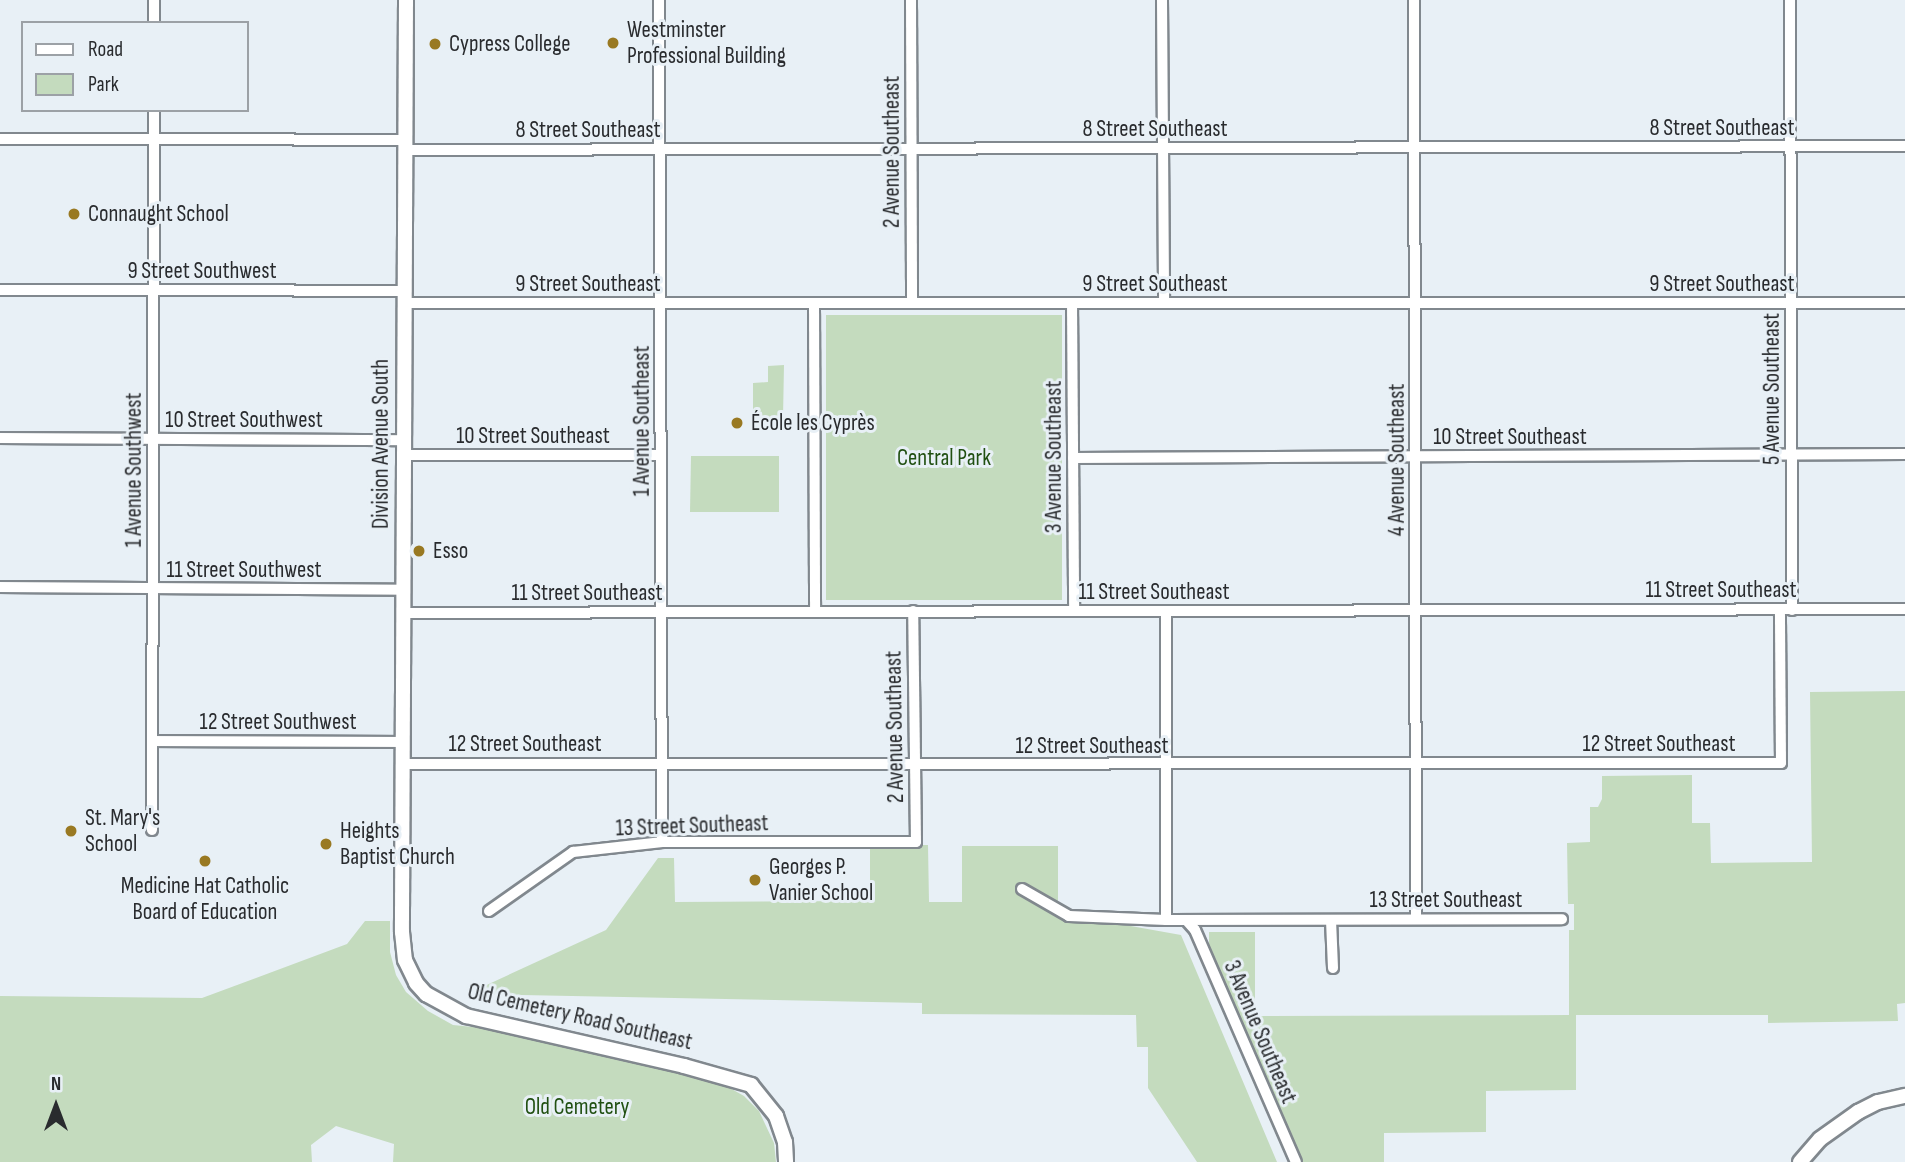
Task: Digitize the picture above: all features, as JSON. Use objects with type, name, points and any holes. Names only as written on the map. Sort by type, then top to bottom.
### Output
[{"type":"street","points":[[154,0],[154,21]]},
{"type":"street","name":"Division Avenue South","points":[[402,887],[406,0]]},
{"type":"street","name":"1 Avenue Southeast","points":[[659,0],[662,842]]},
{"type":"street","name":"2 Avenue Southeast","points":[[911,0],[912,303]]},
{"type":"street","points":[[1162,0],[1164,303]]},
{"type":"street","name":"4 Avenue Southeast","points":[[1414,0],[1417,148],[1416,919]]},
{"type":"street","name":"5 Avenue Southeast","points":[[1790,0],[1792,610]]},
{"type":"street","name":"1 Avenue Southwest","points":[[152,830],[154,112]]},
{"type":"street","name":"8 Street Southeast","points":[[0,139],[154,139],[660,149],[1905,146]]},
{"type":"street","name":"9 Street Southwest","points":[[0,290],[153,290],[405,297]]},
{"type":"street","name":"9 Street Southeast","points":[[405,297],[660,303],[1905,303]]},
{"type":"street","points":[[814,303],[815,612]]},
{"type":"street","name":"3 Avenue Southeast","points":[[1072,303],[1074,611]]},
{"type":"street","name":"10 Street Southwest","points":[[0,438],[404,440]]},
{"type":"street","name":"10 Street Southeast","points":[[1073,458],[1905,454]]},
{"type":"street","name":"10 Street Southeast","points":[[404,456],[661,455]]},
{"type":"street","name":"11 Street Southwest","points":[[0,587],[403,590]]},
{"type":"street","name":"11 Street Southeast","points":[[403,613],[1905,609]]},
{"type":"street","name":"12 Street Southeast","points":[[403,764],[915,766],[1781,763],[1780,610]]},
{"type":"street","name":"2 Avenue Southeast","points":[[913,611],[916,842]]},
{"type":"street","points":[[1166,611],[1166,920]]},
{"type":"street","name":"12 Street Southwest","points":[[152,741],[403,742]]},
{"type":"street","name":"13 Street Southeast","points":[[489,911],[573,852],[662,842],[916,842]]},
{"type":"street","name":"Old Cemetery Road Southeast","points":[[402,887],[402,946],[405,960],[416,983],[438,1002],[466,1016],[706,1071],[751,1085],[776,1116],[785,1142],[786,1162]]},
{"type":"street","name":"13 Street Southeast","points":[[1022,889],[1069,915],[1166,920],[1562,919]]},
{"type":"street","name":"3 Avenue Southeast","points":[[1186,920],[1195,930],[1296,1162]]},
{"type":"street","points":[[1331,920],[1333,968]]},
{"type":"street","points":[[1800,1162],[1820,1139],[1857,1112],[1878,1102],[1905,1096]]},
{"type":"green space","name":"Central Park","points":[[826,315],[1062,315],[1062,600],[826,600]]},
{"type":"green space","points":[[784,365],[783,418],[753,417],[753,383],[768,382],[768,366]]},
{"type":"green space","points":[[691,456],[779,456],[779,512],[690,512]]},
{"type":"green space","points":[[1905,691],[1905,1003],[1897,1004],[1898,1021],[1768,1023],[1768,1015],[1576,1015],[1576,1090],[1486,1091],[1486,1132],[1384,1133],[1384,1162],[1302,1162],[1209,946],[1209,932],[1255,932],[1255,1016],[1569,1015],[1569,930],[1574,930],[1574,904],[1568,904],[1567,843],[1590,842],[1590,807],[1598,807],[1602,799],[1602,776],[1692,775],[1692,823],[1710,823],[1711,863],[1812,862],[1810,692]]},
{"type":"green space","points":[[870,845],[928,845],[929,902],[962,902],[962,846],[1058,846],[1058,913],[1181,935],[1277,1162],[1197,1162],[1148,1088],[1148,1047],[1137,1047],[1136,1015],[922,1014],[922,1003],[467,994],[606,930],[658,858],[674,858],[675,902],[870,901]]},
{"type":"green space","name":"Old Cemetery","points":[[365,921],[390,921],[390,952],[396,975],[406,992],[428,1011],[453,1025],[483,1028],[721,1083],[744,1096],[759,1111],[774,1143],[776,1162],[393,1162],[394,1144],[336,1126],[311,1145],[312,1162],[0,1162],[0,996],[202,998],[347,944]]},
{"type":"place","name":"Westminster Professional Building","points":[[613,43]]},
{"type":"place","name":"Cypress College","points":[[435,44]]},
{"type":"place","name":"Connaught School","points":[[74,214]]},
{"type":"place","name":"École les Cyprès","points":[[737,423]]},
{"type":"place","name":"Esso","points":[[419,551]]},
{"type":"place","name":"St. Mary's School","points":[[71,831]]},
{"type":"place","name":"Heights Baptist Church","points":[[326,844]]},
{"type":"place","name":"Medicine Hat Catholic Board of Education","points":[[205,861]]},
{"type":"place","name":"Georges P. Vanier School","points":[[755,880]]}]
